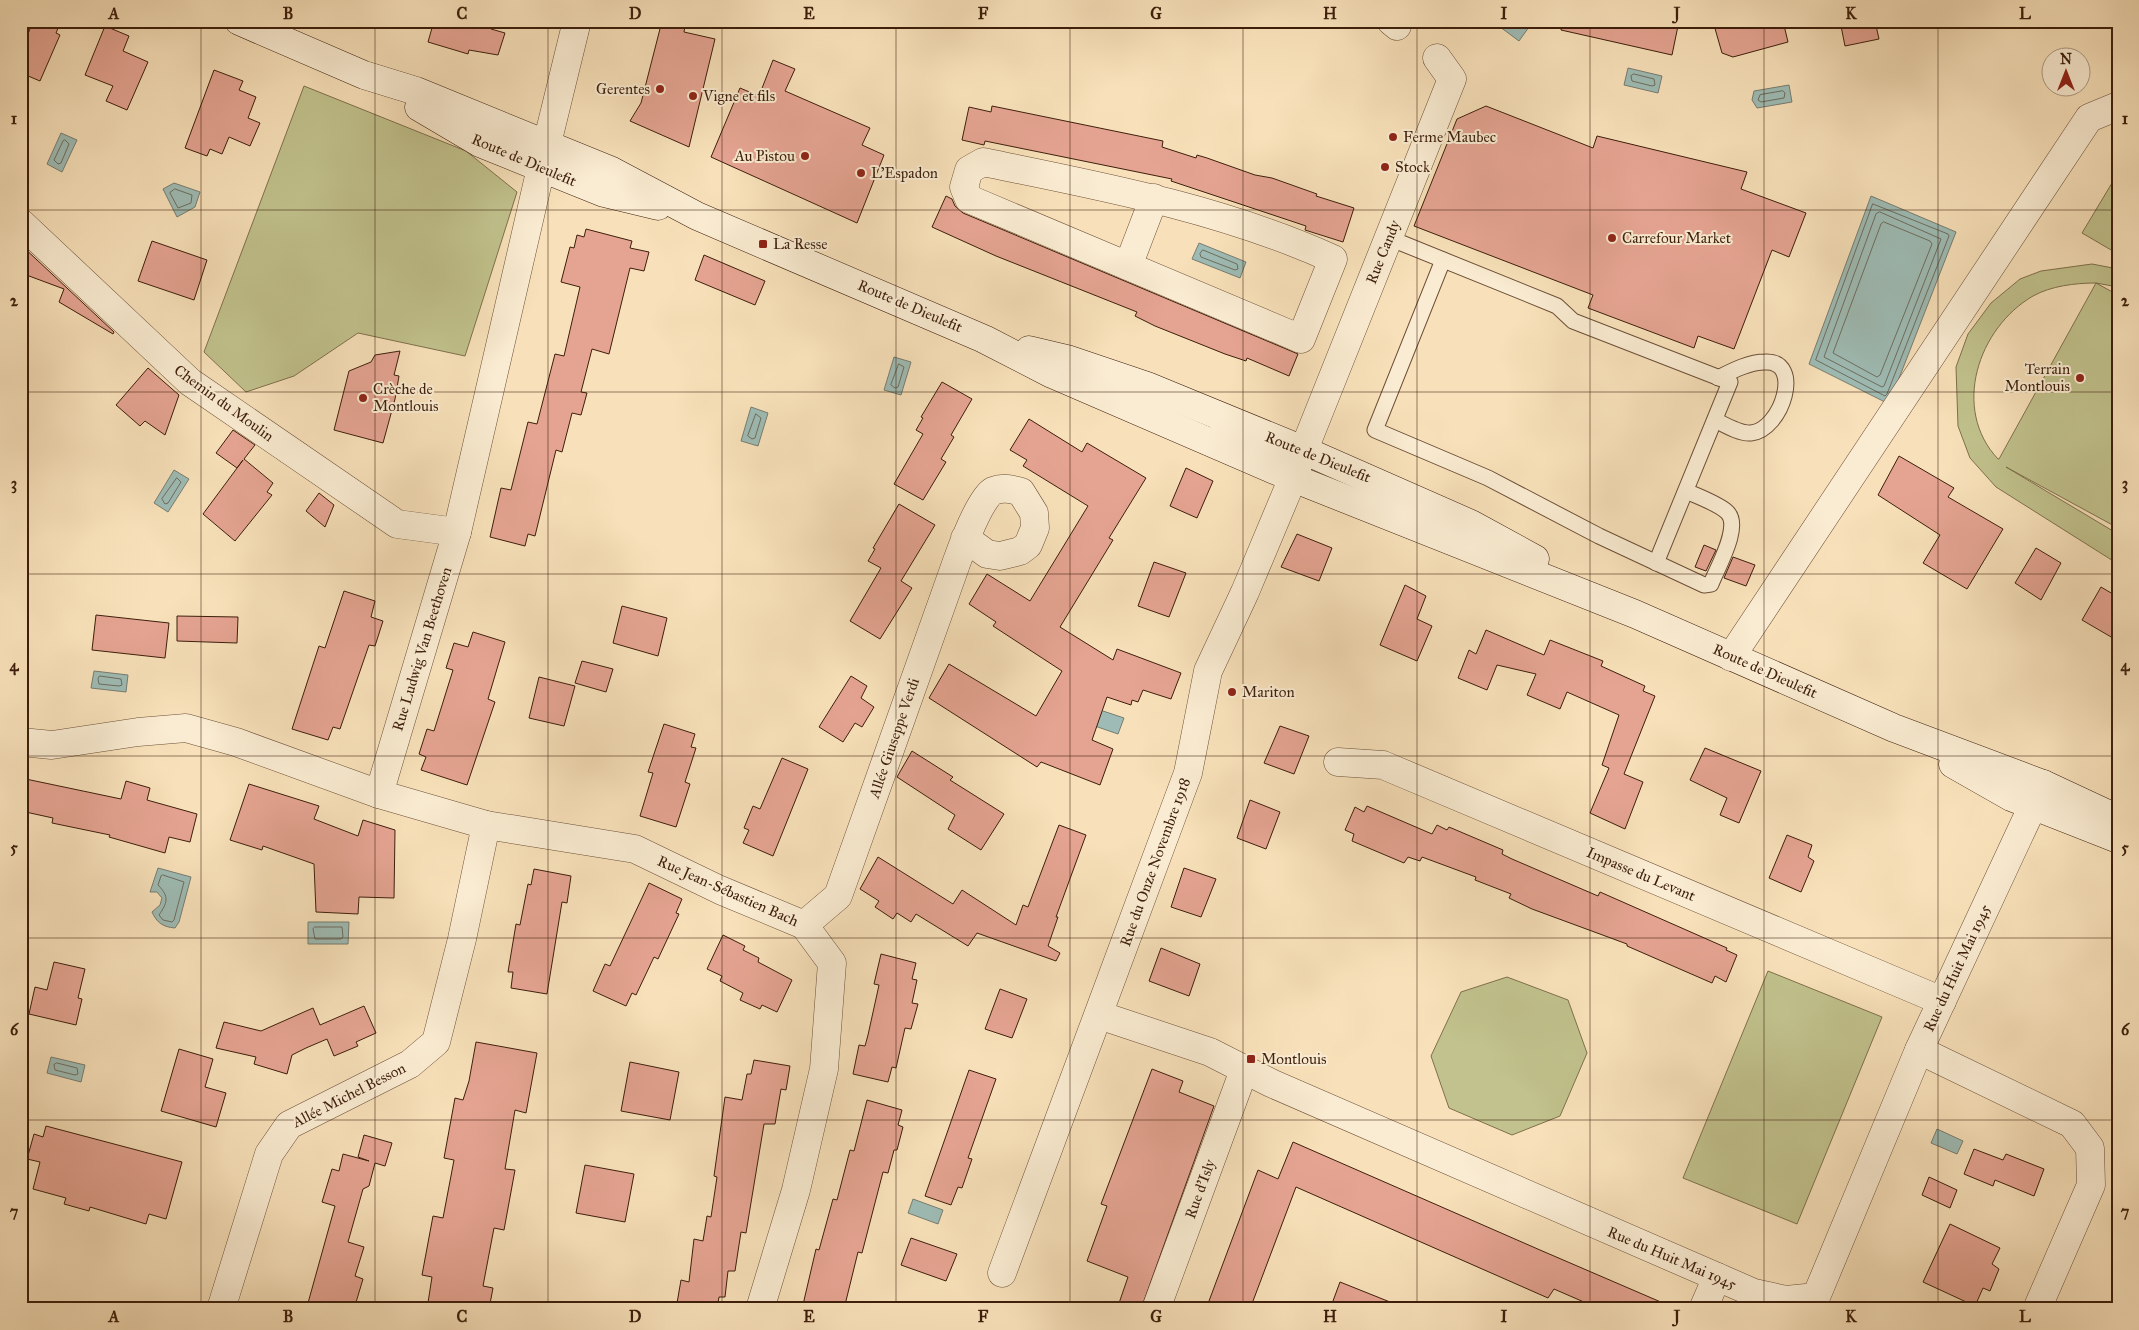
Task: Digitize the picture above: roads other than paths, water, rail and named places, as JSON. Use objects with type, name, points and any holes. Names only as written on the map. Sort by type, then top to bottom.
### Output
[{"type":"street","name":"Route de Dieulefit","points":[[239,21],[364,75],[416,91],[544,156],[612,170],[697,216],[984,339],[1052,374],[1342,499],[1635,614],[1894,728],[2037,795],[2118,839]]},
{"type":"street","name":"Rue Ludwig Van Beethoven","points":[[379,794],[457,532],[577,21]]},
{"type":"street","name":"Rue Candy","points":[[1303,450],[1452,79],[1436,58]]},
{"type":"street","points":[[1731,657],[2089,118],[2118,106]]},
{"type":"street","points":[[983,162],[1154,198],[1300,244],[1333,259],[1301,339],[970,199],[964,187],[970,170],[983,162]]},
{"type":"street","points":[[1128,266],[1154,198]]},
{"type":"street","name":"Chemin du Moulin","points":[[21,223],[190,382],[397,524],[457,532]]},
{"type":"street","points":[[1319,294],[1358,314]]},
{"type":"street","name":"Route de Dieulefit","points":[[984,339],[1067,359],[1147,386],[1303,450],[1471,524],[1635,614]]},
{"type":"street","points":[[1120,404],[1148,402],[1250,446],[1276,453],[1303,450],[1319,474],[1342,499]]},
{"type":"street","name":"Rue du Onze Novembre 1918","points":[[1002,1273],[1188,773],[1208,671],[1245,592],[1303,450]]},
{"type":"street","name":"Allée Giuseppe Verdi","points":[[804,925],[838,896],[965,538]]},
{"type":"street","points":[[21,742],[52,745],[186,728],[236,742],[379,794]]},
{"type":"street","name":"Impasse du Levant","points":[[1338,762],[1383,765],[1942,1001]]},
{"type":"street","name":"Rue Jean-Sébastien Bach","points":[[379,794],[486,825],[635,849],[720,890],[804,925],[832,963],[824,1069],[796,1190],[760,1309]]},
{"type":"street","name":"Route de Dieulefit","points":[[2037,795],[2118,819]]},
{"type":"street","name":"Rue du Huit Mai 1945","points":[[1099,1015],[1210,1052],[1244,1070],[1754,1293],[1786,1300],[1816,1297],[1919,1050],[2037,795]]},
{"type":"street","name":"Allée Michel Besson","points":[[221,1309],[269,1154],[289,1125],[410,1064],[436,1042],[462,939],[486,825]]},
{"type":"street","points":[[1919,1050],[2072,1124],[2090,1148],[2090,1185],[2037,1309]]},
{"type":"street","name":"Rue d'Isly","points":[[1156,1309],[1244,1070]]},
{"type":"street","points":[[1703,1309],[1717,1277]]},
{"type":"lane","points":[[1388,238],[1557,306],[1573,321],[1730,382],[1656,563]]},
{"type":"lane","points":[[1443,260],[1375,430],[1488,478],[1599,536],[1704,586],[1711,584],[1731,536],[1732,520],[1727,512],[1686,491]]},
{"type":"lane","points":[[1715,420],[1750,433],[1761,430],[1776,417],[1786,380],[1785,372],[1778,365],[1766,361],[1742,367],[1718,378]]},
{"type":"water","points":[[1492,21],[1521,21],[1529,27],[1519,41]]},
{"type":"water","points":[[1628,68],[1662,76],[1658,93],[1624,85]]},
{"type":"water","points":[[1789,85],[1792,102],[1757,108],[1752,100],[1754,91]]},
{"type":"water","points":[[61,133],[77,140],[62,172],[47,164]]},
{"type":"water","points":[[174,183],[200,192],[195,207],[177,217],[163,189]]},
{"type":"water","points":[[1871,196],[1956,232],[1889,404],[1809,364]]},
{"type":"water","points":[[1199,243],[1246,262],[1240,278],[1192,259]]},
{"type":"water","points":[[894,357],[911,362],[901,395],[884,390]]},
{"type":"water","points":[[751,407],[768,413],[758,446],[741,441]]},
{"type":"water","points":[[174,470],[189,479],[168,512],[154,503]]},
{"type":"water","points":[[94,671],[128,675],[126,692],[91,688]]},
{"type":"water","points":[[1094,708],[1124,718],[1118,734],[1089,724]]},
{"type":"water","points":[[158,868],[191,877],[179,922],[175,928],[161,924],[152,912],[160,905],[162,898],[157,892],[150,892]]},
{"type":"water","points":[[308,922],[349,922],[348,944],[308,944]]},
{"type":"water","points":[[51,1057],[85,1065],[81,1082],[47,1073]]},
{"type":"water","points":[[1937,1129],[1963,1141],[1957,1154],[1931,1143]]},
{"type":"water","points":[[913,1199],[943,1210],[938,1224],[908,1213]]},
{"type":"place","name":"Gerentes","points":[[660,89]]},
{"type":"place","name":"Vigne et fils","points":[[693,96]]},
{"type":"place","name":"Ferme Maubec","points":[[1393,137]]},
{"type":"place","name":"Au Pistou","points":[[805,156]]},
{"type":"place","name":"Stock","points":[[1385,167]]},
{"type":"place","name":"L'Espadon","points":[[861,173]]},
{"type":"place","name":"Carrefour Market","points":[[1612,238]]},
{"type":"place","name":"La Resse","points":[[763,244]]},
{"type":"place","name":"Terrain Montlouis","points":[[2080,378]]},
{"type":"place","name":"Crèche de Montlouis","points":[[363,398]]},
{"type":"place","name":"Mariton","points":[[1232,692]]},
{"type":"place","name":"Montlouis","points":[[1251,1059]]}]
